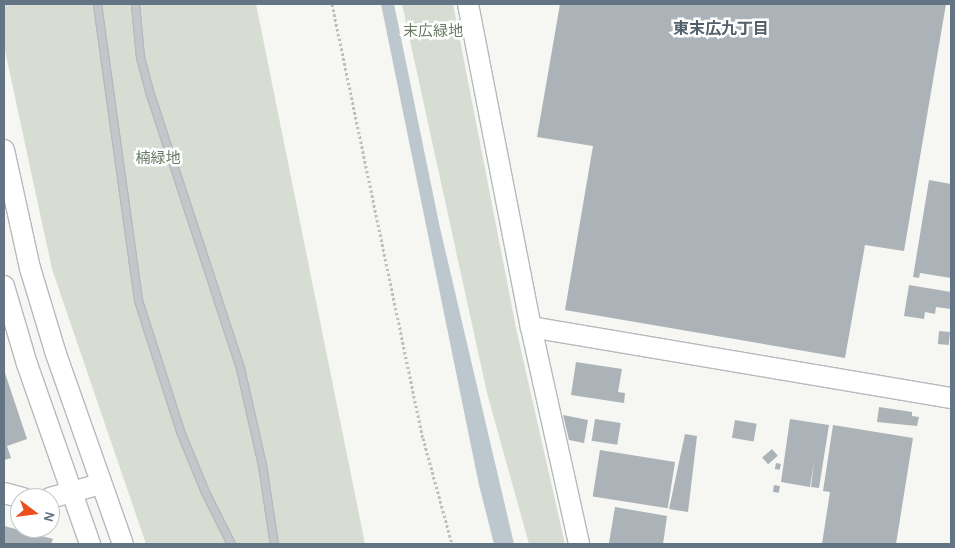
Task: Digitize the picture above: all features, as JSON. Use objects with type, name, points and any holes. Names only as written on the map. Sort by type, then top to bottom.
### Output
[{"type":"street","points":[[468,4],[531,327],[579,544]]},
{"type":"street","points":[[4,150],[30,268],[56,354],[123,544]]},
{"type":"street","points":[[4,286],[27,364],[90,544]]},
{"type":"street","points":[[531,327],[951,398]]},
{"type":"street","points":[[60,495],[102,484]]},
{"type":"lane","points":[[97,4],[138,300],[180,431],[204,492],[231,544]]},
{"type":"lane","points":[[135,4],[140,57],[149,91],[240,368],[262,465],[274,544]]},
{"type":"path","points":[[332,4],[422,438],[452,544]]},
{"type":"green space","name":"楠緑地","points":[[4,4],[256,4],[365,544],[146,544],[52,269],[4,46]]},
{"type":"green space","name":"末広緑地","points":[[402,4],[453,4],[516,328],[565,544],[529,544],[487,393]]},
{"type":"shaded area","points":[[381,4],[394,4],[440,228],[514,544],[494,544],[479,485]]},
{"type":"building","points":[[560,4],[946,4],[904,251],[865,245],[845,358],[565,310],[593,146],[537,137]]},
{"type":"building","points":[[929,180],[951,184],[951,278],[920,273],[919,278],[913,277]]},
{"type":"building","points":[[909,285],[951,292],[951,309],[936,307],[935,314],[925,312],[924,319],[904,316]]},
{"type":"building","points":[[939,331],[950,332],[949,345],[938,344]]},
{"type":"building","points":[[576,362],[622,369],[618,392],[625,393],[624,403],[571,395]]},
{"type":"building","points":[[4,370],[27,439],[7,446],[11,458],[4,460]]},
{"type":"building","points":[[879,407],[912,412],[912,416],[919,417],[917,426],[877,422]]},
{"type":"building","points":[[563,415],[588,420],[584,443],[569,440]]},
{"type":"building","points":[[595,419],[621,423],[617,445],[592,441]]},
{"type":"building","points":[[790,419],[829,425],[819,488],[811,487],[814,462],[810,487],[781,482]]},
{"type":"building","points":[[735,420],[757,424],[754,442],[732,438]]},
{"type":"building","points":[[833,425],[913,438],[896,544],[822,544],[830,492],[823,491]]},
{"type":"building","points":[[685,434],[697,436],[688,512],[669,509]]},
{"type":"building","points":[[772,449],[778,456],[768,464],[762,458]]},
{"type":"building","points":[[600,450],[675,462],[668,508],[593,496]]},
{"type":"building","points":[[776,463],[781,464],[780,470],[775,469]]},
{"type":"building","points":[[774,485],[780,486],[779,493],[773,492]]},
{"type":"building","points":[[615,507],[667,516],[663,544],[609,543]]},
{"type":"building","points":[[4,526],[10,528],[10,538],[53,539],[51,544],[4,544]]},
{"type":"district","name":"東末広九丁目","points":[[721,29]]}]
